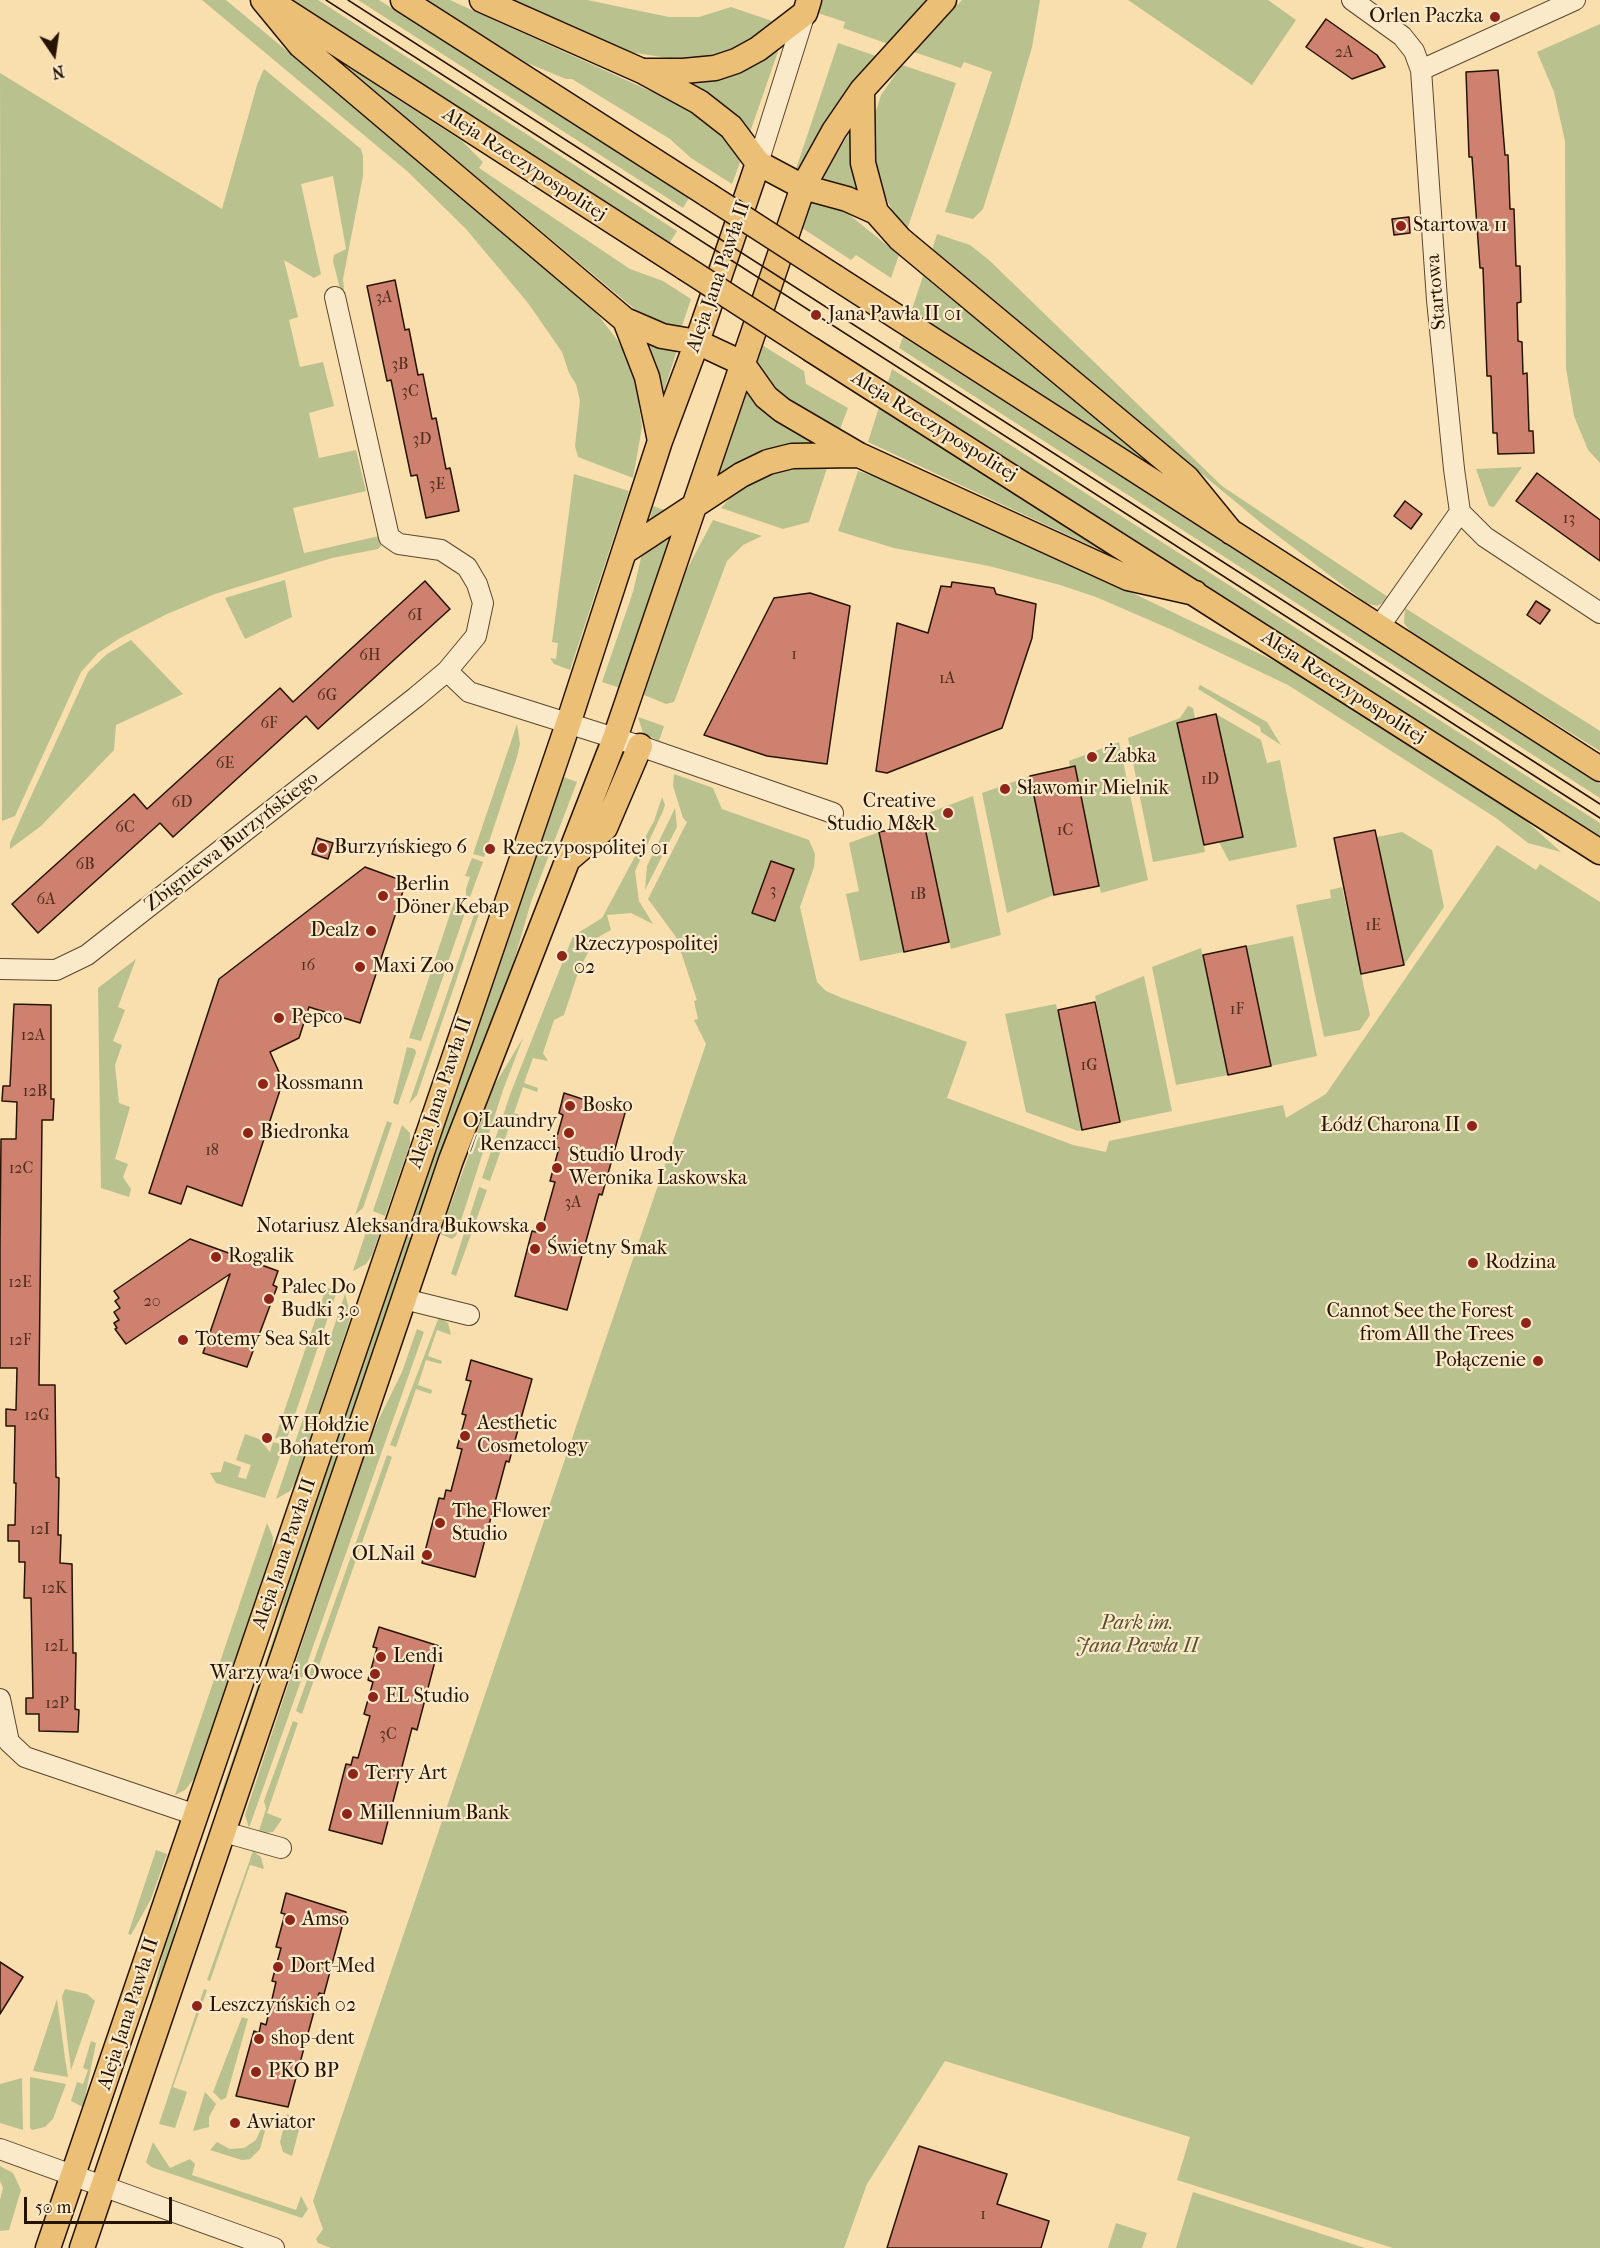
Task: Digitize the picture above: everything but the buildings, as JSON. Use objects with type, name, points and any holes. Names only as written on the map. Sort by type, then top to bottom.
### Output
[{"type":"main road","points":[[263,0],[300,45],[625,320],[662,336],[697,342],[742,363],[752,381],[782,410],[859,455],[1128,578],[1195,593]]},
{"type":"main road","name":"Aleja Rzeczypospolitej","points":[[268,0],[1600,852]]},
{"type":"main road","points":[[403,0],[1600,770]]},
{"type":"main road","points":[[482,0],[642,71],[716,113],[731,127],[758,164],[803,187],[847,199],[876,212],[900,239],[1187,478],[1231,532]]},
{"type":"main road","name":"Aleja Jana Pawła II","points":[[82,2248],[451,1160],[615,738],[803,187],[834,131],[862,90],[944,0]]},
{"type":"main road","points":[[642,71],[694,70],[736,61],[758,49],[807,6]]},
{"type":"main road","points":[[862,90],[863,163],[876,212]]},
{"type":"main road","name":"Aleja Jana Pawła II","points":[[48,2248],[568,724],[660,441],[697,342],[758,164]]},
{"type":"main road","points":[[625,320],[647,377],[660,441]]},
{"type":"main road","points":[[624,552],[741,475],[768,462],[792,456],[859,455]]},
{"type":"main road","points":[[569,859],[604,828],[640,746]]},
{"type":"main road","points":[[196,1815],[224,1832]]},
{"type":"street","name":"Startowa","points":[[1352,0],[1402,36],[1414,51],[1421,70],[1437,300],[1460,512]]},
{"type":"street","points":[[1421,70],[1575,0]]},
{"type":"street","name":"Aleja Jana Pawła II","points":[[758,164],[807,6]]},
{"type":"street","name":"Zbigniewa Burzyńskiego","points":[[0,969],[56,969],[87,955],[447,671],[476,636],[483,616],[481,594],[467,567],[441,550],[399,544],[389,537],[335,297]]},
{"type":"street","points":[[1379,627],[1460,512],[1485,537],[1600,614]]},
{"type":"street","points":[[447,671],[469,692],[640,746],[833,813]]},
{"type":"street","points":[[404,1299],[469,1315]]},
{"type":"street","points":[[0,1699],[9,1742],[25,1757],[196,1815]]},
{"type":"street","points":[[224,1832],[281,1848]]},
{"type":"street","points":[[0,2149],[274,2248]]},
{"type":"green space","points":[[202,0],[226,0],[573,290],[598,315],[618,341],[634,371],[642,427],[633,478],[578,457],[575,446],[580,401],[576,384],[569,373],[562,352],[528,303],[466,229],[407,171]]},
{"type":"green space","points":[[291,0],[318,0],[677,231],[669,244]]},
{"type":"green space","points":[[358,0],[379,0],[689,198],[683,208]]},
{"type":"green space","points":[[425,0],[450,0],[692,110],[715,126],[742,157],[732,184],[691,158],[670,139],[572,79],[566,79],[527,63]]},
{"type":"green space","points":[[509,0],[587,0],[669,17],[699,17],[731,7],[772,21],[744,45],[714,57],[680,60],[636,53],[612,46]]},
{"type":"green space","points":[[822,0],[933,0],[891,45],[843,28],[845,22],[818,13]]},
{"type":"green space","points":[[962,0],[1040,0],[1032,47],[1011,120],[983,209],[973,219],[945,212],[992,72],[964,62],[961,68],[914,52]]},
{"type":"green space","points":[[1128,0],[1268,0],[1296,20],[1252,85]]},
{"type":"green space","points":[[1600,24],[1600,463],[1588,450],[1574,416],[1566,368],[1565,141],[1554,92],[1537,52]]},
{"type":"green space","points":[[782,40],[749,135],[738,118],[718,101],[682,82],[721,79],[743,71],[761,61]]},
{"type":"green space","points":[[838,43],[879,57],[792,181]]},
{"type":"green space","points":[[334,58],[462,141],[483,162],[479,168],[630,269],[663,281],[691,299],[682,326],[665,325],[637,311]]},
{"type":"green space","points":[[902,65],[956,83],[907,230],[896,218],[881,188],[875,162],[872,123],[881,95]]},
{"type":"green space","points":[[264,69],[361,149],[363,156],[363,176],[343,279],[344,290],[340,289],[333,261],[334,255],[346,249],[333,176],[301,184],[321,274],[314,278],[284,260],[298,317],[289,320],[300,367],[323,362],[334,406],[309,413],[319,458],[356,450],[366,491],[293,508],[304,553],[379,536],[383,544],[378,549],[332,558],[215,594],[167,614],[120,638],[98,653],[81,672],[15,816],[2,821],[0,73],[222,209],[257,85]]},
{"type":"green space","points":[[852,128],[851,159],[859,195],[842,185],[821,181]]},
{"type":"green space","points":[[812,199],[841,208],[899,255],[891,278],[856,255],[851,260],[802,228]]},
{"type":"green space","points":[[937,234],[970,245],[989,260],[1222,486],[1388,597],[1386,601],[1377,606],[1366,603],[1261,523],[932,250]]},
{"type":"green space","points":[[923,276],[1079,403],[1155,468],[911,312]]},
{"type":"green space","points":[[903,337],[1600,784],[1600,798],[899,348]]},
{"type":"green space","points":[[644,341],[678,347],[661,400],[656,368]]},
{"type":"green space","points":[[762,345],[804,371],[806,384],[848,408],[840,429],[803,411],[777,392],[754,368]]},
{"type":"green space","points":[[892,369],[1600,823],[1600,838],[888,382]]},
{"type":"green space","points":[[747,389],[753,399],[779,422],[817,443],[785,444],[757,454],[727,472],[714,486]]},
{"type":"green space","points":[[879,407],[1115,556],[1115,557],[868,442]]},
{"type":"green space","points":[[828,465],[809,522],[783,529],[721,508],[733,495],[766,474],[790,466]]},
{"type":"green space","points":[[1522,467],[1494,507],[1489,506],[1476,469]]},
{"type":"green space","points":[[858,471],[887,480],[1072,564],[1287,667],[1523,818],[1561,852],[1528,843],[1496,818],[1288,685],[1170,629],[1096,597],[1060,585],[989,566],[894,548],[838,531]]},
{"type":"green space","points":[[574,474],[629,491],[570,670],[554,664],[550,658],[556,659],[558,643],[552,642]]},
{"type":"green space","points":[[653,506],[678,515],[620,688],[602,682],[633,592]]},
{"type":"green space","points":[[713,520],[762,536],[743,545],[727,561],[674,702],[666,704],[644,695],[685,573]]},
{"type":"green space","points":[[285,580],[292,617],[245,639],[225,598]]},
{"type":"green space","points":[[1405,608],[1600,731],[1600,751],[1413,635],[1404,623]]},
{"type":"green space","points":[[131,640],[183,694],[116,725],[114,750],[41,826],[10,849],[10,843],[88,672],[107,654]]},
{"type":"green space","points":[[1200,685],[1267,722],[1281,745],[1261,732],[1260,727],[1198,689]]},
{"type":"green space","points":[[1188,706],[1193,708],[1195,718],[1177,723],[1205,852],[1153,862],[1128,738],[1180,718]]},
{"type":"green space","points":[[1216,714],[1261,740],[1267,763],[1280,760],[1297,847],[1229,861],[1219,842]]},
{"type":"green space","points":[[638,717],[664,726],[659,741],[643,733]]},
{"type":"green space","points":[[517,724],[520,744],[517,757],[484,857],[473,854]]},
{"type":"green space","points":[[1119,742],[1148,880],[1101,893],[1075,767],[1070,767],[1069,761]]},
{"type":"green space","name":"Park im. Jana Pawła II","points":[[674,774],[713,788],[722,809],[809,840],[815,854],[814,867],[800,907],[817,982],[826,991],[842,998],[967,1042],[947,1098],[1073,1145],[1106,1152],[1109,1141],[1283,1105],[1286,1118],[1326,1094],[1497,845],[1536,870],[1540,864],[1600,902],[1600,2248],[1393,2248],[1177,2180],[1190,2137],[945,2061],[867,2184],[844,2248],[331,2248],[318,2243],[316,2239],[323,2229],[313,2201],[706,1044],[694,1020],[698,1019],[694,1001],[697,1000],[676,937],[648,899],[687,822],[683,818],[673,786]]},
{"type":"green space","points":[[561,776],[577,782],[531,902],[512,968],[417,1226],[409,1224]]},
{"type":"green space","points":[[1030,776],[1054,895],[1007,913],[982,793]]},
{"type":"green space","points":[[973,796],[1001,935],[951,949],[923,815]]},
{"type":"green space","points":[[662,797],[665,805],[663,811],[635,871],[639,901],[653,924],[631,913],[607,915],[611,930],[595,939],[579,970],[564,1015],[554,1020],[543,1053],[548,1061],[533,1058],[524,1083],[538,1088],[537,1092],[523,1087],[514,1113],[528,1118],[527,1120],[513,1116],[490,1181],[482,1178],[511,1092],[573,936],[602,918],[654,821]]},
{"type":"green space","points":[[675,808],[677,827],[645,890],[647,866]]},
{"type":"green space","points":[[879,832],[904,952],[860,961],[846,894],[859,891],[849,843]]},
{"type":"green space","points":[[1402,832],[1432,850],[1444,907],[1404,965],[1377,837]]},
{"type":"green space","points":[[472,858],[483,862],[470,897],[466,900],[466,889],[470,877],[465,876]]},
{"type":"green space","points":[[1342,887],[1370,1015],[1360,1030],[1324,1037],[1296,905],[1331,898],[1330,890]]},
{"type":"green space","points":[[454,902],[464,906],[466,910],[421,1041],[409,1038]]},
{"type":"green space","points":[[476,909],[480,911],[417,1095],[409,1104]]},
{"type":"green space","points":[[1293,936],[1317,1056],[1271,1066],[1246,946]]},
{"type":"green space","points":[[1201,948],[1228,1075],[1176,1085],[1152,967]]},
{"type":"green space","points":[[136,959],[118,1007],[125,1010],[113,1041],[122,1045],[115,1065],[119,1103],[130,1107],[115,1159],[128,1164],[123,1177],[131,1189],[129,1197],[101,1188],[98,988]]},
{"type":"green space","points":[[1144,976],[1172,1111],[1120,1122],[1095,996]]},
{"type":"green space","points":[[1056,1004],[1082,1130],[1078,1131],[1026,1112],[1005,1014]]},
{"type":"green space","points":[[523,1038],[503,1090],[456,1236],[452,1239],[440,1234],[494,1086]]},
{"type":"green space","points":[[407,1047],[415,1049],[416,1053],[398,1105],[393,1103]]},
{"type":"green space","points":[[387,1121],[392,1123],[363,1208],[355,1215]]},
{"type":"green space","points":[[402,1125],[410,1133],[410,1144],[385,1216],[373,1211]]},
{"type":"green space","points":[[479,1187],[487,1190],[456,1276],[451,1274]]},
{"type":"green space","points":[[369,1223],[381,1228],[372,1255],[366,1264],[353,1271]]},
{"type":"green space","points":[[405,1236],[412,1238],[222,1801],[220,1796],[278,1625],[292,1563]]},
{"type":"green space","points":[[323,1286],[337,1291],[286,1441],[275,1438],[325,1291],[322,1289]]},
{"type":"green space","points":[[345,1294],[351,1316],[296,1481],[290,1491],[276,1499]]},
{"type":"green space","points":[[439,1317],[448,1323],[451,1335],[437,1330],[428,1356],[442,1361],[441,1364],[426,1360],[418,1385],[432,1390],[431,1394],[416,1389],[396,1447],[390,1445]]},
{"type":"green space","points":[[417,1329],[424,1332],[249,1828],[245,1815],[371,1435],[402,1372]]},
{"type":"green space","points":[[245,1434],[259,1439],[270,1452],[273,1442],[284,1445],[265,1498],[216,1483],[210,1473],[221,1472],[224,1461],[241,1467],[238,1477],[246,1479],[251,1465],[236,1460]]},
{"type":"green space","points":[[387,1455],[392,1457],[302,1714],[296,1711]]},
{"type":"green space","points":[[267,1523],[273,1537],[272,1549],[196,1776],[185,1790],[175,1795]]},
{"type":"green space","points":[[293,1721],[298,1723],[267,1813],[282,1819],[273,1832],[258,1834],[266,1809],[264,1801]]},
{"type":"green space","points":[[156,1850],[167,1854],[151,1899],[131,1935],[128,1934]]},
{"type":"green space","points":[[253,1851],[261,1857],[264,1869],[250,1865],[210,1981],[207,1980]]},
{"type":"green space","points":[[189,1862],[194,1864],[183,1895],[162,1987],[117,2119],[112,2117],[152,2000],[171,1917]]},
{"type":"green space","points":[[65,1989],[87,1994],[95,2001],[71,2070],[62,1996]]},
{"type":"green space","points":[[204,1989],[207,1990],[173,2087],[187,2092],[175,2128],[159,2124]]},
{"type":"green space","points":[[57,1999],[65,2058],[68,2077],[33,2071]]},
{"type":"green space","points":[[242,2017],[248,2019],[226,2098],[221,2100],[213,2092]]},
{"type":"green space","points":[[91,2041],[96,2043],[83,2107],[71,2101],[77,2082],[83,2084],[88,2070],[83,2068]]},
{"type":"green space","points":[[30,2077],[66,2084],[53,2119],[45,2127],[32,2130],[30,2128]]},
{"type":"green space","points":[[22,2078],[23,2130],[0,2123],[0,2084]]},
{"type":"green space","points":[[205,2092],[216,2104],[209,2117],[209,2127],[193,2131]]},
{"type":"green space","points":[[287,2114],[301,2122],[292,2156],[283,2152],[280,2142]]},
{"type":"green space","points":[[262,2126],[266,2127],[260,2149],[250,2159],[242,2160],[210,2150],[217,2142],[230,2149],[244,2148],[256,2140]]},
{"type":"green space","points":[[153,2142],[170,2168],[190,2159],[195,2164],[192,2175],[296,2210],[301,2196],[308,2209],[302,2218],[151,2167],[146,2162]]},
{"type":"green space","points":[[0,2166],[13,2173],[21,2190],[9,2230],[0,2231],[0,2200],[3,2188],[0,2181]]},
{"type":"green space","points":[[1193,2192],[1365,2248],[1176,2248]]},
{"type":"green space","points":[[1116,2223],[1147,2233],[1142,2248],[1108,2248]]},
{"type":"tram line","points":[[326,0],[1600,818]]},
{"type":"tram line","points":[[348,0],[1600,804]]},
{"type":"place","name":"Orlen Paczka","points":[[1495,17]]},
{"type":"place","name":"Startowa 11","points":[[1401,226]]},
{"type":"place","name":"Jana Pawła II 01","points":[[816,315]]},
{"type":"place","name":"Żabka","points":[[1092,757]]},
{"type":"place","name":"Sławomir Mielnik","points":[[1005,789]]},
{"type":"place","name":"Creative Studio M&R","points":[[948,813]]},
{"type":"place","name":"Burzyńskiego 6","points":[[322,848]]},
{"type":"place","name":"Rzeczypospolitej 01","points":[[490,849]]},
{"type":"place","name":"Berlin Döner Kebap","points":[[383,896]]},
{"type":"place","name":"Dealz","points":[[371,931]]},
{"type":"place","name":"Rzeczypospolitej 02","points":[[562,956]]},
{"type":"place","name":"Maxi Zoo","points":[[360,967]]},
{"type":"place","name":"Pepco","points":[[279,1018]]},
{"type":"place","name":"Rossmann","points":[[263,1084]]},
{"type":"place","name":"Bosko","points":[[570,1106]]},
{"type":"place","name":"Łódź Charona II","points":[[1472,1126]]},
{"type":"place","name":"Biedronka","points":[[248,1133]]},
{"type":"place","name":"O'Laundry / Renzacci","points":[[569,1133]]},
{"type":"place","name":"Studio Urody Weronika Laskowska","points":[[557,1168]]},
{"type":"place","name":"Notariusz Aleksandra Bukowska","points":[[541,1227]]},
{"type":"place","name":"Świetny Smak","points":[[535,1249]]},
{"type":"place","name":"Rogalik","points":[[216,1257]]},
{"type":"place","name":"Rodzina","points":[[1473,1263]]},
{"type":"place","name":"Palec Do Budki 3.0","points":[[269,1299]]},
{"type":"place","name":"Cannot See the Forest from All the Trees","points":[[1526,1323]]},
{"type":"place","name":"Totemy Sea Salt","points":[[183,1340]]},
{"type":"place","name":"Połączenie","points":[[1538,1361]]},
{"type":"place","name":"Aesthetic Cosmetology","points":[[465,1436]]},
{"type":"place","name":"W Hołdzie Bohaterom","points":[[267,1438]]},
{"type":"place","name":"The Flower Studio","points":[[440,1523]]},
{"type":"place","name":"OLNail","points":[[427,1555]]},
{"type":"place","name":"Lendi","points":[[381,1657]]},
{"type":"place","name":"Warzywa i Owoce","points":[[375,1674]]},
{"type":"place","name":"EL Studio","points":[[373,1697]]},
{"type":"place","name":"Terry Art","points":[[353,1774]]},
{"type":"place","name":"Millennium Bank","points":[[347,1814]]},
{"type":"place","name":"Amso","points":[[290,1920]]},
{"type":"place","name":"Dort-Med","points":[[278,1967]]},
{"type":"place","name":"Leszczyńskich 02","points":[[197,2006]]},
{"type":"place","name":"shop-dent","points":[[259,2039]]},
{"type":"place","name":"PKO BP","points":[[256,2072]]},
{"type":"place","name":"Awiator","points":[[235,2123]]}]
